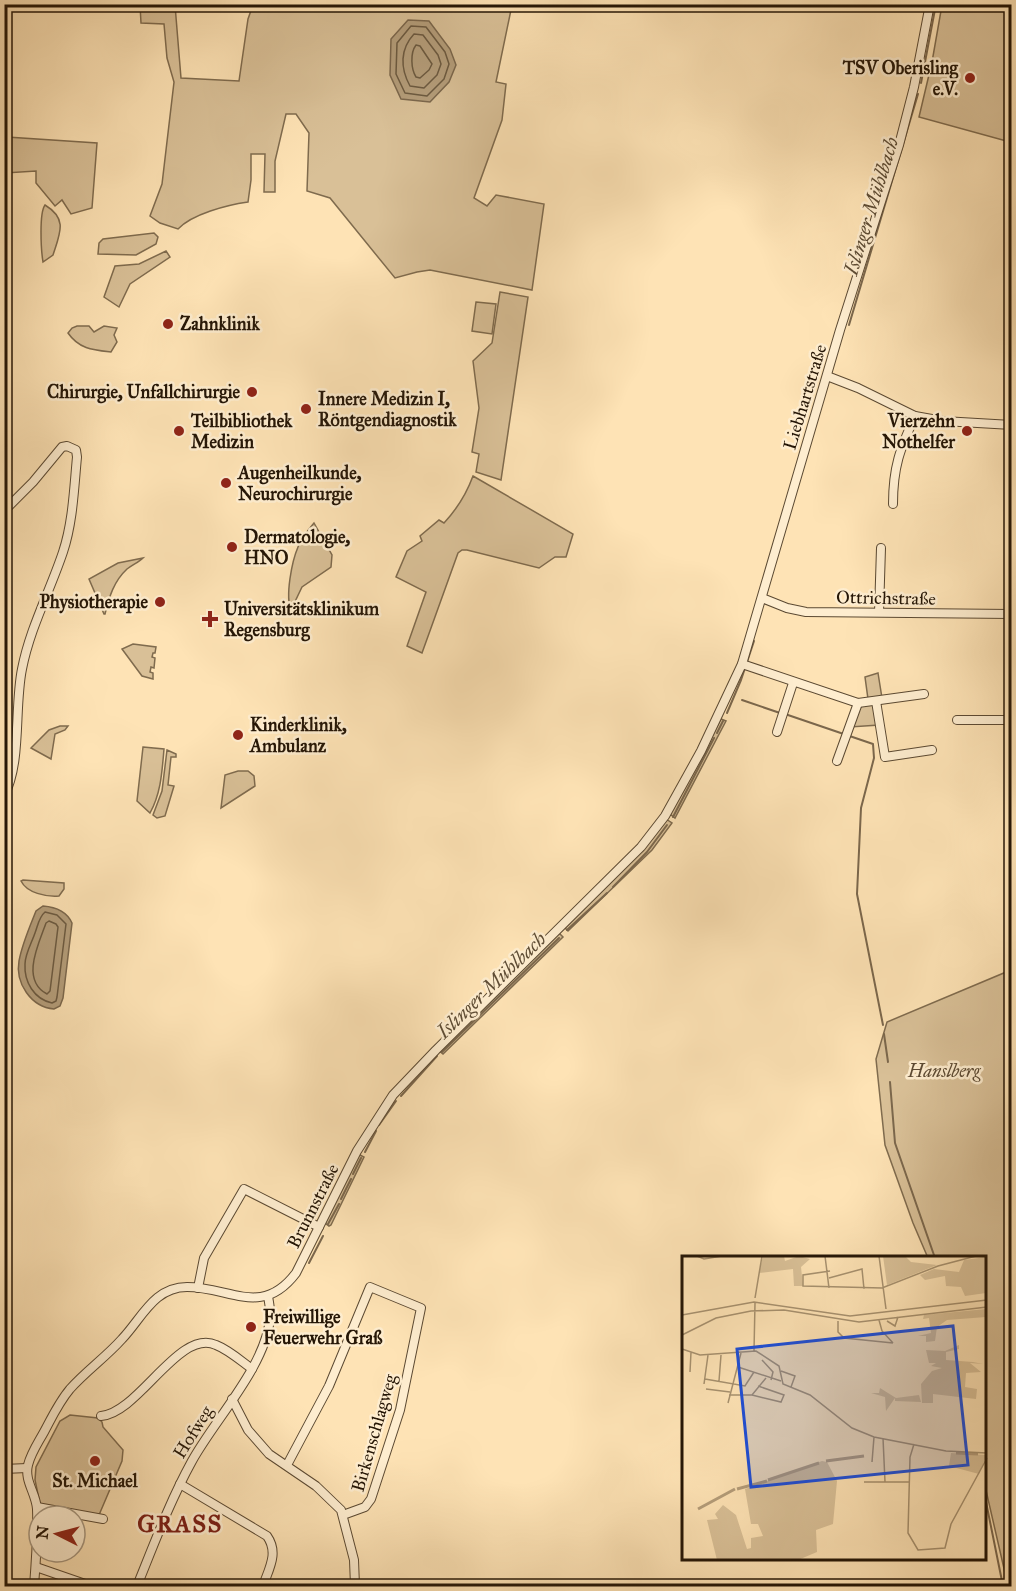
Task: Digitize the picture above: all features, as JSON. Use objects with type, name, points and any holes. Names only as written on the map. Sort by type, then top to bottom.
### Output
[{"type":"street","name":"Liebhartstraße","points":[[680,789],[745,665],[762,598],[840,330],[899,145],[914,87],[930,4]]},
{"type":"street","points":[[827,376],[865,391],[915,416],[944,421],[1011,425]]},
{"type":"street","points":[[893,504],[895,469],[902,443],[915,416]]},
{"type":"street","points":[[4,511],[33,482],[62,447],[67,446],[76,450],[68,536],[22,667],[17,702],[14,765],[4,796]]},
{"type":"street","points":[[879,612],[881,548]]},
{"type":"street","name":"Ottrichstraße","points":[[762,598],[787,608],[806,612],[1011,614]]},
{"type":"street","points":[[745,665],[858,703],[924,694]]},
{"type":"street","points":[[777,732],[793,683]]},
{"type":"street","points":[[876,701],[885,757],[932,750]]},
{"type":"street","points":[[837,761],[858,703]]},
{"type":"street","points":[[957,720],[1011,720]]},
{"type":"street","name":"Brunnstraße","points":[[268,1296],[283,1287],[296,1274],[357,1151],[393,1095],[428,1057],[641,848],[665,816],[680,789]]},
{"type":"street","points":[[198,1288],[204,1258],[244,1189],[319,1227]]},
{"type":"street","points":[[36,1504],[28,1482],[27,1468],[31,1454],[62,1399],[81,1377],[122,1339],[151,1302],[176,1287],[198,1288],[245,1298],[268,1296]]},
{"type":"street","name":"Birkenschlagweg","points":[[287,1465],[329,1386],[370,1287],[421,1308],[400,1410],[371,1499],[365,1507],[343,1515]]},
{"type":"street","name":"Hofweg","points":[[137,1587],[180,1484],[210,1430],[252,1369],[264,1345],[270,1319],[268,1296]]},
{"type":"street","points":[[101,1416],[113,1412],[145,1387],[176,1356],[196,1344],[216,1345],[252,1369]]},
{"type":"street","points":[[232,1399],[257,1442],[269,1454],[330,1498],[341,1510],[354,1560],[355,1587]]},
{"type":"street","points":[[4,1469],[27,1468]]},
{"type":"street","points":[[180,1484],[267,1536],[273,1544],[273,1556],[263,1587]]},
{"type":"street","points":[[87,1516],[103,1519]]},
{"type":"street","points":[[34,1587],[36,1564]]},
{"type":"street","points":[[36,1567],[91,1587]]},
{"type":"green space","points":[[140,5],[175,5],[181,78],[239,81],[248,19],[253,5],[512,5],[496,82],[506,84],[502,120],[474,198],[487,206],[496,195],[544,204],[532,290],[430,270],[395,278],[330,198],[307,191],[309,133],[296,114],[286,114],[275,161],[275,192],[264,192],[265,154],[251,154],[248,202],[201,215],[178,229],[160,223],[150,216],[162,184],[174,82],[167,58],[164,24],[141,23]]},
{"type":"green space","name":"TSV Oberisling e.V.","points":[[942,5],[1011,5],[1010,142],[919,117]]},
{"type":"green space","points":[[5,134],[7,137],[97,143],[92,208],[71,214],[62,200],[55,206],[36,183],[36,171],[5,173]]},
{"type":"green space","points":[[45,205],[57,216],[60,233],[53,255],[43,262],[41,223]]},
{"type":"green space","points":[[154,233],[158,237],[156,244],[136,255],[98,254],[99,243],[103,239]]},
{"type":"green space","points":[[166,251],[170,257],[130,284],[119,307],[104,297],[115,266],[139,264]]},
{"type":"green space","points":[[500,292],[528,297],[501,480],[476,472],[479,454],[472,452],[479,408],[473,361],[492,343]]},
{"type":"green space","points":[[476,302],[496,304],[492,334],[472,331]]},
{"type":"green space","points":[[77,326],[89,326],[94,332],[104,326],[117,328],[114,335],[117,342],[111,352],[87,348],[68,333]]},
{"type":"green space","points":[[473,476],[573,534],[566,557],[555,557],[539,568],[467,550],[458,553],[422,653],[407,646],[426,592],[396,577],[407,551],[422,541],[420,536],[439,520],[444,523],[449,518],[464,496]]},
{"type":"green space","points":[[314,523],[332,555],[331,567],[302,587],[291,610],[289,588],[296,553],[305,534]]},
{"type":"green space","points":[[143,558],[127,569],[119,579],[104,614],[89,579],[118,563]]},
{"type":"green space","points":[[133,644],[156,647],[152,657],[155,658],[154,668],[151,667],[150,672],[153,673],[153,679],[142,676],[122,649]]},
{"type":"green space","points":[[878,673],[882,698],[868,699],[865,677]]},
{"type":"green space","points":[[875,702],[879,725],[850,727],[859,704]]},
{"type":"green space","points":[[721,719],[726,721],[675,818],[670,814]]},
{"type":"green space","points":[[68,726],[65,730],[55,734],[51,759],[31,748],[49,730]]},
{"type":"green space","points":[[143,747],[164,749],[159,790],[150,813],[137,801]]},
{"type":"green space","points":[[167,750],[176,754],[176,757],[171,757],[168,785],[174,786],[165,816],[157,818],[153,815],[162,791]]},
{"type":"green space","points":[[248,771],[254,776],[255,786],[221,808],[225,775]]},
{"type":"green space","points":[[666,819],[672,823],[652,850],[568,931],[565,928]]},
{"type":"green space","points":[[21,881],[64,883],[64,889],[59,896],[43,895],[28,889]]},
{"type":"green space","points":[[559,933],[563,937],[443,1054],[438,1050]]},
{"type":"green space","name":"Hanslberg","points":[[1011,970],[1012,1586],[1008,1586],[986,1490],[986,1256],[927,1256],[913,1223],[885,1145],[876,1059],[887,1022]]},
{"type":"green space","points":[[360,1155],[364,1157],[329,1226],[325,1223]]},
{"type":"green space","points":[[70,1415],[98,1418],[123,1450],[122,1461],[99,1515],[87,1513],[87,1504],[40,1504],[35,1480],[36,1467],[60,1421]]},
{"type":"water","points":[[408,20],[429,21],[450,49],[456,65],[449,82],[430,102],[401,99],[390,75],[391,39]]},
{"type":"water","points":[[43,906],[60,911],[72,923],[63,998],[60,1006],[54,1009],[38,1004],[32,999],[22,985],[18,969],[24,942],[36,911]]},
{"type":"waterway","name":"Islinger Mühlbach","points":[[921,83],[936,4]]},
{"type":"waterway","name":"Islinger Mühlbach","points":[[849,325],[918,94]]},
{"type":"waterway","name":"Islinger Mühlbach","points":[[727,713],[754,641]]},
{"type":"waterway","points":[[742,700],[780,713]]},
{"type":"waterway","points":[[785,714],[873,744],[874,758],[861,808],[857,894],[883,1025]]},
{"type":"waterway","name":"Islinger Mühlbach","points":[[717,733],[723,721]]},
{"type":"waterway","name":"Islinger Mühlbach","points":[[673,817],[714,738]]},
{"type":"waterway","name":"Islinger Mühlbach","points":[[613,887],[647,852],[667,825]]},
{"type":"waterway","name":"Islinger Mühlbach","points":[[567,930],[607,893]]},
{"type":"waterway","name":"Islinger Mühlbach","points":[[442,1052],[559,938]]},
{"type":"waterway","points":[[884,1034],[888,1062]]},
{"type":"waterway","name":"Islinger Mühlbach","points":[[401,1096],[437,1056]]},
{"type":"waterway","points":[[890,1082],[895,1143],[934,1256]]},
{"type":"waterway","name":"Islinger Mühlbach","points":[[379,1125],[396,1101]]},
{"type":"waterway","name":"Islinger Mühlbach","points":[[365,1152],[376,1131]]},
{"type":"waterway","name":"Islinger Mühlbach","points":[[353,1174],[361,1158]]},
{"type":"waterway","name":"Islinger Mühlbach","points":[[341,1199],[351,1179]]},
{"type":"waterway","name":"Islinger Mühlbach","points":[[328,1224],[339,1204]]},
{"type":"waterway","name":"Islinger Mühlbach","points":[[309,1263],[323,1236]]},
{"type":"waterway","points":[[986,1502],[1003,1586]]},
{"type":"place","name":"TSV Oberisling e.V.","points":[[970,78]]},
{"type":"place","name":"Zahnklinik","points":[[168,324]]},
{"type":"place","name":"Chirurgie, Unfallchirurgie","points":[[252,392]]},
{"type":"place","name":"Innere Medizin I, Röntgendiagnostik","points":[[306,409]]},
{"type":"place","name":"Teilbibliothek Medizin","points":[[179,431]]},
{"type":"place","name":"Vierzehn Nothelfer","points":[[967,431]]},
{"type":"place","name":"Augenheilkunde, Neurochirurgie","points":[[226,483]]},
{"type":"place","name":"Dermatologie, HNO","points":[[232,547]]},
{"type":"place","name":"Physiotherapie","points":[[160,602]]},
{"type":"place","name":"Universitätsklinikum Regensburg","points":[[210,619]]},
{"type":"place","name":"Kinderklinik, Ambulanz","points":[[238,735]]},
{"type":"place","name":"Freiwillige Feuerwehr Graß","points":[[251,1327]]},
{"type":"place","name":"St. Michael","points":[[95,1461]]},
{"type":"district","name":"GRASS","points":[[180,1524]]}]
